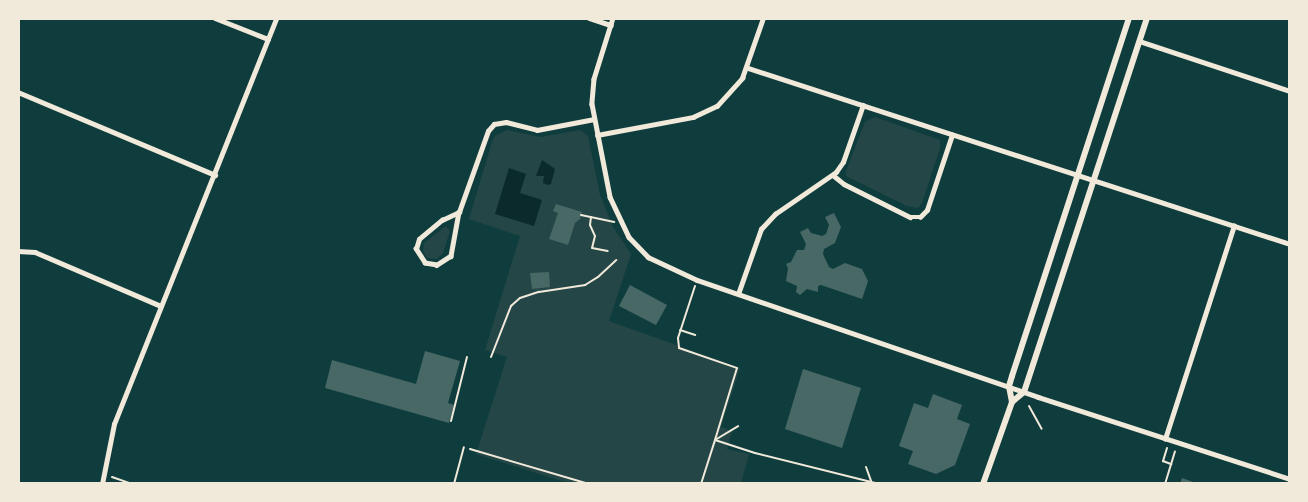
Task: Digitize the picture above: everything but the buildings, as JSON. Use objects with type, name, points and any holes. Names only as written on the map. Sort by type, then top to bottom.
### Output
[{"type":"street","points":[[215,18],[268,39]]},
{"type":"street","points":[[102,484],[111,433],[276,18]]},
{"type":"street","points":[[589,18],[611,25]]},
{"type":"street","points":[[613,18],[591,91],[594,119],[610,197],[634,244],[648,257],[697,280],[1024,392],[1290,479]]},
{"type":"street","points":[[597,135],[706,112],[727,98],[748,68],[763,18]]},
{"type":"street","points":[[983,484],[1012,402],[1009,386],[1129,18]]},
{"type":"street","points":[[1012,402],[1024,392],[1147,18]]},
{"type":"street","points":[[1139,41],[1290,91]]},
{"type":"street","points":[[748,68],[1290,244]]},
{"type":"street","points":[[18,92],[215,175]]},
{"type":"street","points":[[738,294],[759,234],[767,221],[833,175],[843,162],[862,105]]},
{"type":"street","points":[[459,212],[442,220],[419,239],[416,249],[425,263],[437,266],[451,256],[459,212],[491,126],[503,121],[537,130],[594,119]]},
{"type":"street","points":[[833,175],[844,184],[913,218],[920,217],[927,210],[952,135]]},
{"type":"street","points":[[1165,439],[1234,226]]},
{"type":"street","points":[[18,251],[35,252],[161,306]]},
{"type":"lane","points":[[454,484],[465,447]]},
{"type":"path","points":[[581,215],[607,222],[620,220]]},
{"type":"path","points":[[591,217],[590,225],[595,236],[592,248],[608,251]]},
{"type":"path","points":[[491,357],[511,306],[520,298],[539,292],[585,285],[598,277],[616,260]]},
{"type":"path","points":[[697,280],[680,330],[679,348],[737,368],[701,484]]},
{"type":"path","points":[[680,330],[695,335]]},
{"type":"path","points":[[451,422],[467,357]]},
{"type":"path","points":[[1029,406],[1042,429]]},
{"type":"path","points":[[715,440],[738,426]]},
{"type":"path","points":[[715,440],[755,453],[879,484]]},
{"type":"path","points":[[465,447],[589,484]]},
{"type":"path","points":[[1167,448],[1163,461],[1171,464]]},
{"type":"path","points":[[1165,484],[1175,451]]},
{"type":"path","points":[[866,466],[871,482]]},
{"type":"path","points":[[112,477],[132,484]]},
{"type":"shaded area","points":[[875,117],[940,140],[940,148],[922,203],[918,208],[907,206],[846,176],[865,122]]},
{"type":"shaded area","points":[[507,130],[541,137],[580,130],[588,136],[600,195],[613,227],[631,254],[609,321],[740,368],[721,427],[732,431],[727,449],[749,454],[741,484],[571,484],[476,454],[507,357],[485,350],[520,236],[469,219],[492,142],[495,136]]},
{"type":"shaded area","points":[[542,160],[555,169],[551,184],[548,185],[543,183],[544,176],[536,176]]},
{"type":"shaded area","points":[[509,168],[526,174],[520,193],[542,200],[534,226],[495,214]]},
{"type":"shaded area","points":[[446,226],[450,231],[443,253],[437,259],[427,258],[423,251],[424,243]]}]
